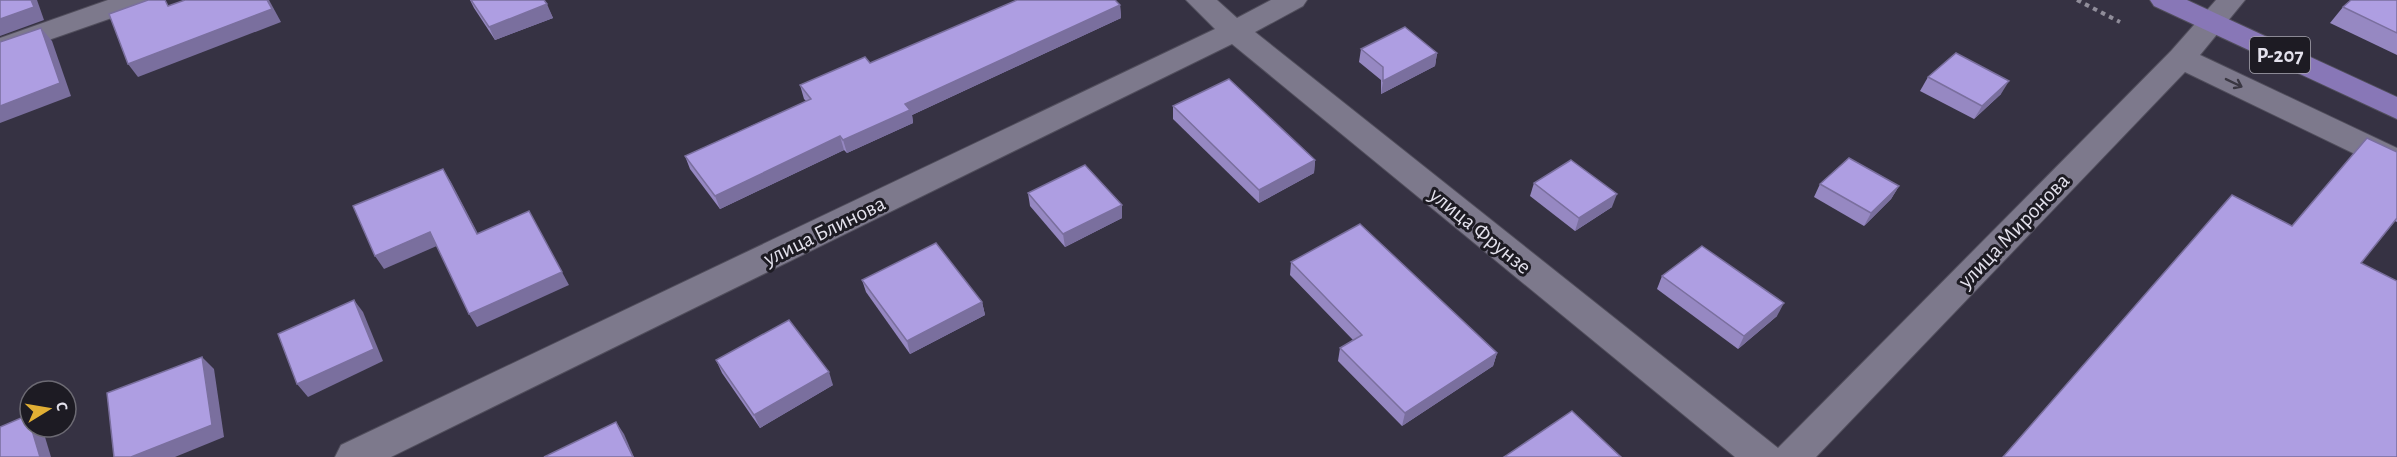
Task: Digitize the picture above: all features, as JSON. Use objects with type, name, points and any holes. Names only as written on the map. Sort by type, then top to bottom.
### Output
[{"type":"main road","name":"Р-207","points":[[2164,0],[2221,11],[2397,109]]},
{"type":"street","points":[[0,48],[136,0]]},
{"type":"street","name":"улица Фрунзе","points":[[1200,0],[1235,32],[1763,457]]},
{"type":"street","name":"улица Блинова","points":[[354,457],[1235,32],[1293,0]]},
{"type":"street","name":"улица Миронова","points":[[1792,457],[2181,58],[2221,11]]},
{"type":"street","points":[[2181,58],[2397,161]]},
{"type":"path","points":[[2077,0],[2120,22]]},
{"type":"building","points":[[0,0],[31,0],[34,7],[0,19]]},
{"type":"building","points":[[148,0],[165,0],[168,6],[185,0],[267,0],[272,9],[128,64],[109,14]]},
{"type":"building","points":[[471,0],[544,0],[547,4],[489,27]]},
{"type":"building","points":[[1017,0],[1115,0],[1120,5],[905,104],[910,110],[843,140],[840,136],[715,196],[685,156],[811,99],[800,85],[865,57],[870,63]]},
{"type":"building","points":[[2351,0],[2397,0],[2397,33],[2343,7]]},
{"type":"building","points":[[1405,27],[1437,53],[1383,81],[1383,67],[1361,49]]},
{"type":"building","points":[[41,28],[60,83],[0,106],[0,42]]},
{"type":"building","points":[[1956,53],[2009,81],[1982,106],[1928,77]]},
{"type":"building","points":[[1229,79],[1315,160],[1259,190],[1173,106]]},
{"type":"building","points":[[2367,138],[2397,152],[2397,218],[2361,263],[2397,281],[2397,457],[2003,457],[2232,195],[2292,226]]},
{"type":"building","points":[[1849,158],[1899,186],[1871,213],[1820,184]]},
{"type":"building","points":[[1571,160],[1617,194],[1579,218],[1534,183]]},
{"type":"building","points":[[1085,165],[1122,205],[1063,234],[1028,193]]},
{"type":"building","points":[[443,169],[477,234],[529,211],[562,272],[469,314],[430,232],[375,256],[353,206]]},
{"type":"building","points":[[1360,224],[1497,353],[1405,413],[1340,348],[1362,335],[1291,262]]},
{"type":"building","points":[[936,243],[982,302],[907,341],[862,280]]},
{"type":"building","points":[[1702,246],[1784,303],[1744,336],[1662,276]]},
{"type":"building","points":[[354,300],[374,349],[297,384],[278,334]]},
{"type":"building","points":[[789,320],[829,372],[754,415],[716,360]]},
{"type":"building","points":[[202,357],[212,425],[131,457],[114,457],[107,393]]},
{"type":"building","points":[[1572,411],[1621,457],[1504,457]]},
{"type":"building","points":[[18,419],[18,439],[35,439],[40,457],[0,457],[0,427]]},
{"type":"building","points":[[616,422],[633,457],[544,457]]}]
